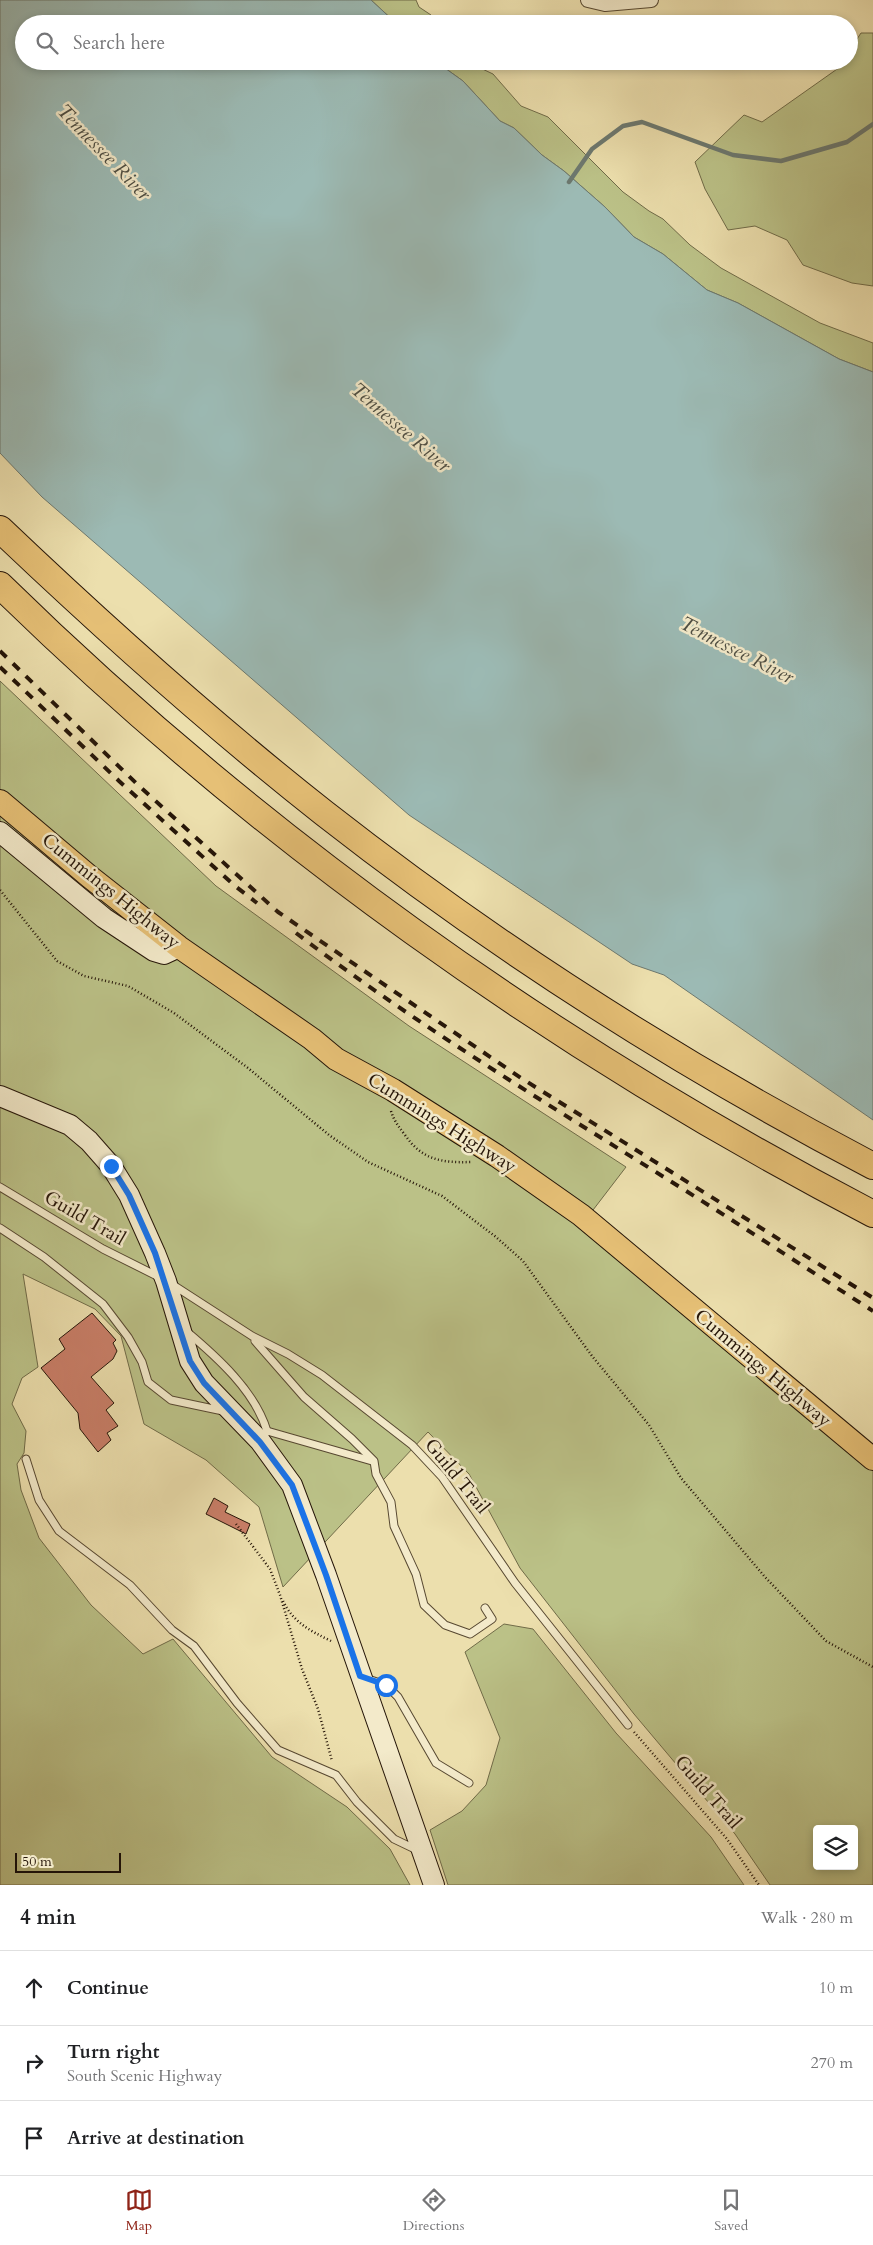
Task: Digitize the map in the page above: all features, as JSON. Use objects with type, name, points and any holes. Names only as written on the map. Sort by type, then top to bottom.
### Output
[{"type":"highway","points":[[0,529],[106,630],[214,723],[324,814],[447,904],[555,978],[677,1056],[776,1115],[873,1166]]},
{"type":"highway","points":[[0,586],[52,636],[173,743],[306,852],[393,917],[540,1020],[722,1132],[873,1214]]},
{"type":"main road","name":"Cummings Highway","points":[[0,801],[90,877],[179,947],[312,1039],[336,1059],[392,1090],[497,1156],[613,1240],[762,1368],[873,1459]]},
{"type":"main road","points":[[0,832],[104,918],[154,952],[164,954],[179,947]]},
{"type":"main road","points":[[0,1096],[70,1124],[102,1154],[129,1195],[166,1281],[190,1361],[204,1383],[231,1412],[263,1436],[292,1485],[326,1575],[434,1885]]},
{"type":"street","points":[[588,0],[605,4],[651,0]]},
{"type":"lane","name":"Guild Trail","points":[[0,1188],[103,1249],[166,1281],[252,1336],[288,1354],[322,1375],[412,1445],[442,1477],[515,1582],[628,1725]]},
{"type":"lane","points":[[0,1228],[44,1257],[103,1304],[128,1337],[142,1362],[148,1382],[171,1400],[231,1412]]},
{"type":"lane","points":[[177,1322],[204,1346],[252,1399],[262,1416],[263,1436],[374,1462]]},
{"type":"lane","points":[[252,1336],[304,1397],[352,1439],[374,1462],[376,1474],[391,1502],[394,1526],[416,1574],[424,1605],[445,1625],[470,1634],[492,1619],[485,1608]]},
{"type":"lane","points":[[26,1459],[39,1500],[59,1532],[130,1585],[172,1630],[194,1646],[237,1703],[278,1750],[336,1775],[357,1802],[394,1839],[422,1852]]},
{"type":"lane","points":[[360,1676],[386,1685],[398,1697],[436,1763],[469,1783]]},
{"type":"path","points":[[0,890],[57,961],[84,976],[128,986],[174,1013],[248,1068],[329,1135],[368,1162],[442,1196],[496,1237],[522,1262],[592,1356],[649,1425],[680,1478],[754,1565],[826,1641],[843,1653],[873,1667]]},
{"type":"path","points":[[392,1090],[390,1106],[393,1119],[414,1148],[427,1157],[446,1161],[474,1162]]},
{"type":"path","points":[[236,1524],[270,1569],[280,1595],[302,1669],[318,1709],[336,1775]]},
{"type":"path","points":[[280,1595],[291,1616],[312,1632],[331,1641],[348,1638]]},
{"type":"path","name":"Guild Trail","points":[[628,1725],[728,1839],[759,1885]]},
{"type":"green space","points":[[371,0],[416,0],[419,7],[431,15],[387,15]]},
{"type":"green space","points":[[861,33],[873,33],[873,286],[852,283],[803,265],[787,240],[755,226],[728,230],[705,189],[695,162],[744,115],[762,122],[836,70],[858,70],[858,38]]},
{"type":"green space","points":[[448,70],[484,70],[493,74],[521,106],[548,117],[623,192],[663,219],[690,245],[721,268],[820,323],[873,343],[873,372],[839,359],[738,303],[707,290],[663,254],[634,237],[605,207],[564,171],[542,155],[514,128],[500,121],[463,81]]},
{"type":"green space","points":[[0,681],[216,886],[409,1026],[626,1167],[580,1227],[873,1466],[873,1885],[770,1885],[735,1834],[634,1714],[520,1568],[469,1474],[428,1432],[283,1587],[259,1507],[206,1460],[144,1424],[121,1336],[95,1309],[23,1274],[38,1367],[22,1378],[12,1404],[26,1431],[24,1453],[17,1464],[21,1490],[39,1538],[91,1605],[143,1654],[173,1639],[272,1757],[347,1807],[390,1849],[410,1885],[0,1885]]},
{"type":"green space","points":[[504,1624],[533,1629],[616,1733],[711,1837],[744,1885],[448,1885],[430,1830],[462,1811],[486,1785],[500,1738],[465,1652]]},
{"type":"water","name":"Tennessee River","points":[[0,0],[371,0],[387,15],[15,15],[15,70],[448,70],[463,81],[500,121],[514,128],[542,155],[564,171],[605,207],[634,237],[663,254],[707,290],[738,303],[839,359],[873,372],[873,1120],[664,975],[632,964],[409,815],[42,497],[0,453]]},
{"type":"building","points":[[92,1313],[116,1340],[113,1343],[117,1351],[113,1359],[91,1377],[114,1403],[106,1410],[118,1426],[107,1433],[111,1440],[98,1452],[80,1429],[78,1413],[41,1368],[65,1349],[59,1339]]},
{"type":"building","points":[[214,1498],[228,1506],[225,1512],[250,1524],[246,1534],[206,1514]]},
{"type":"waterway","points":[[569,182],[592,149],[623,126],[642,122],[733,155],[781,161],[847,142],[873,124]]},
{"type":"railway","points":[[0,651],[138,785],[278,912],[521,1078],[873,1298]]},
{"type":"railway","points":[[0,667],[119,781],[235,886],[257,903]]},
{"type":"railway","points":[[296,933],[432,1030],[873,1311]]},
{"type":"route","points":[[111,1166],[129,1195],[155,1253],[166,1281],[190,1361],[204,1383],[260,1442],[292,1485],[326,1575],[360,1676],[386,1685]]}]
